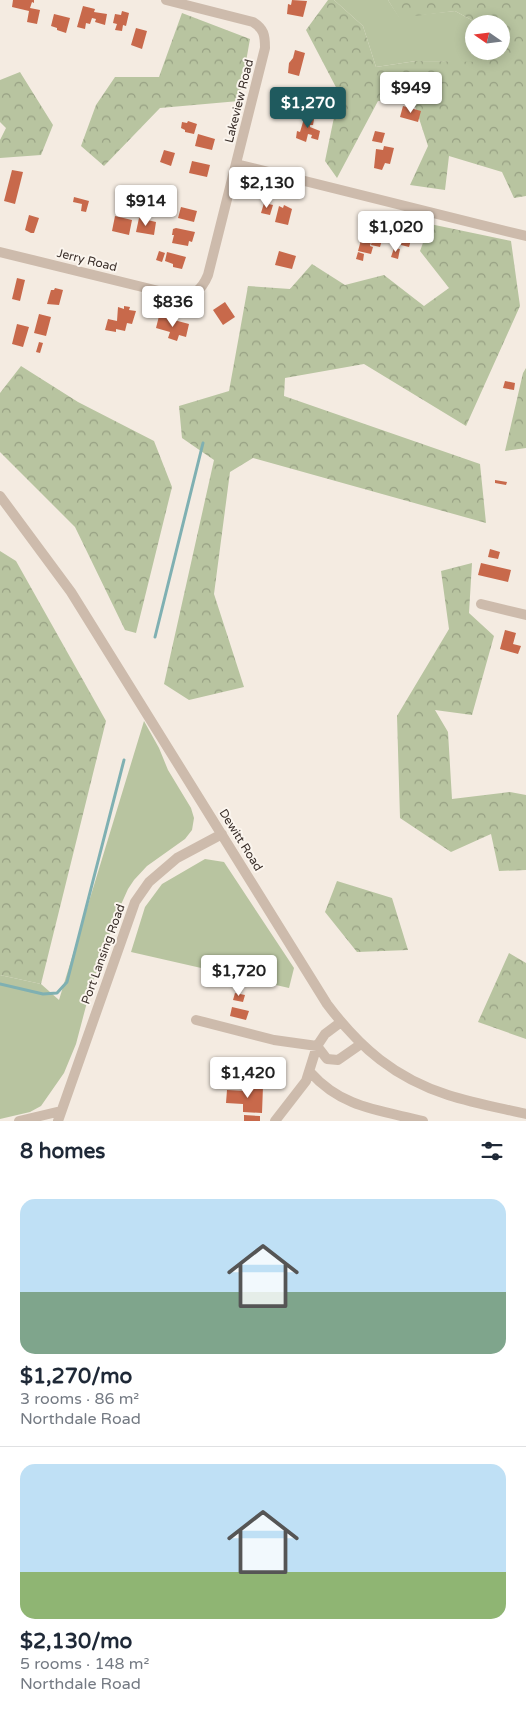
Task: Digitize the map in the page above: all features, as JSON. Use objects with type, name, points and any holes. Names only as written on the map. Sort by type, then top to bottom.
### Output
[{"type":"street","name":"Lakeview Road","points":[[166,0],[243,18],[262,28],[265,38],[265,48],[208,275],[204,286],[196,292]]},
{"type":"street","points":[[236,164],[526,236]]},
{"type":"street","name":"Jerry Road","points":[[0,252],[175,295],[186,296],[196,292]]},
{"type":"street","name":"Dewitt Road","points":[[0,496],[71,592],[340,1022],[376,1058],[398,1073],[448,1095],[524,1116]]},
{"type":"street","points":[[481,604],[526,615]]},
{"type":"street","name":"Port Lansing Road","points":[[59,1116],[135,902],[149,882],[177,858],[222,834]]},
{"type":"street","points":[[196,1020],[281,1042],[317,1046],[328,1059],[338,1060],[361,1044]]},
{"type":"street","points":[[275,1121],[306,1081],[317,1046],[325,1034],[340,1022]]},
{"type":"street","points":[[310,1072],[321,1085],[350,1102],[424,1121]]},
{"type":"street","points":[[19,1121],[59,1116]]},
{"type":"green space","points":[[328,0],[334,0],[363,26],[376,67],[416,61],[487,62],[487,60],[510,60],[510,15],[465,16],[455,11],[399,18],[388,0],[526,0],[526,196],[514,198],[502,172],[449,156],[445,190],[410,185],[428,146],[413,100],[378,101],[337,178],[325,161],[339,93],[306,30]]},
{"type":"green space","points":[[334,0],[388,0],[399,17],[455,11],[465,16],[465,60],[487,60],[487,63],[416,61],[376,67],[363,26]]},
{"type":"green space","points":[[182,13],[250,39],[239,101],[160,108],[104,166],[81,146],[96,105],[115,77],[159,77]]},
{"type":"green space","points":[[20,72],[53,125],[41,155],[0,158],[0,140],[6,128],[0,122],[0,80]]},
{"type":"green space","points":[[430,224],[511,241],[520,306],[466,426],[364,364],[285,378],[284,396],[480,464],[486,523],[253,458],[230,472],[214,594],[244,687],[189,700],[164,684],[214,460],[182,438],[179,406],[229,391],[248,286],[290,289],[312,264],[345,285],[384,275],[424,306],[449,288],[420,251]]},
{"type":"green space","points":[[21,366],[78,402],[154,441],[172,487],[136,633],[125,630],[75,527],[0,452],[0,393]]},
{"type":"green space","points":[[526,368],[526,448],[505,451],[523,373]]},
{"type":"green space","points":[[0,551],[16,561],[106,721],[41,984],[0,975]]},
{"type":"green space","points":[[472,563],[469,613],[494,636],[472,715],[435,710],[448,732],[452,799],[510,792],[526,795],[526,870],[499,871],[491,834],[451,852],[400,818],[397,716],[449,629],[441,571]]},
{"type":"green space","points":[[144,721],[159,748],[168,770],[191,808],[194,818],[192,830],[185,839],[147,866],[128,889],[91,987],[76,1044],[64,1073],[41,1106],[30,1112],[0,1119],[0,975],[41,984],[59,1000]]},
{"type":"green space","points":[[205,859],[224,862],[294,968],[289,988],[131,952],[145,907],[162,884]]},
{"type":"green space","points":[[337,881],[392,898],[408,950],[357,952],[325,912]]},
{"type":"green space","points":[[509,953],[526,963],[526,1039],[478,1022]]},
{"type":"building","points":[[13,0],[34,0],[30,8],[40,10],[37,24],[27,22],[29,11],[12,7]]},
{"type":"building","points":[[292,0],[307,1],[303,17],[287,14],[288,4],[291,5]]},
{"type":"building","points":[[83,6],[95,9],[94,12],[107,14],[105,25],[95,22],[96,19],[92,18],[90,24],[86,23],[85,29],[77,27]]},
{"type":"building","points":[[122,11],[129,13],[126,26],[123,25],[122,31],[115,30],[117,24],[113,23],[115,14],[121,15]]},
{"type":"building","points":[[54,14],[70,18],[66,33],[51,26]]},
{"type":"building","points":[[136,28],[147,31],[142,49],[131,45]]},
{"type":"building","points":[[295,50],[305,53],[299,76],[288,73],[289,63],[293,58]]},
{"type":"building","points":[[403,106],[421,111],[418,122],[400,117]]},
{"type":"building","points":[[306,112],[315,114],[313,125],[310,125],[310,127],[320,131],[318,140],[311,138],[312,135],[308,134],[306,142],[296,138],[297,131],[300,132]]},
{"type":"building","points":[[188,121],[197,124],[194,134],[185,132],[181,128],[182,122],[187,123]]},
{"type":"building","points":[[375,131],[385,133],[382,143],[372,141]]},
{"type":"building","points":[[198,134],[215,139],[212,150],[195,146]]},
{"type":"building","points":[[384,146],[394,148],[390,164],[385,163],[382,170],[374,168],[376,149],[383,150]]},
{"type":"building","points":[[164,150],[175,153],[171,166],[160,162]]},
{"type":"building","points":[[192,161],[210,165],[207,177],[189,173]]},
{"type":"building","points":[[12,170],[23,172],[15,204],[4,201]]},
{"type":"building","points":[[165,192],[176,195],[174,206],[163,203]]},
{"type":"building","points":[[74,197],[89,201],[86,212],[81,211],[82,204],[73,202]]},
{"type":"building","points":[[264,203],[273,205],[270,215],[261,213]]},
{"type":"building","points":[[284,205],[292,209],[288,225],[275,222],[279,206],[283,208]]},
{"type":"building","points":[[181,207],[197,211],[194,222],[178,218]]},
{"type":"building","points":[[29,215],[39,218],[34,233],[25,230]]},
{"type":"building","points":[[115,216],[132,220],[129,235],[112,231]]},
{"type":"building","points":[[139,218],[156,222],[154,235],[136,232]]},
{"type":"building","points":[[377,221],[387,223],[380,247],[371,245],[373,237],[369,236],[371,228],[374,229]]},
{"type":"building","points":[[173,229],[195,232],[192,242],[189,241],[188,246],[172,243]]},
{"type":"building","points":[[402,230],[413,233],[409,247],[401,245]]},
{"type":"building","points":[[361,240],[371,242],[370,246],[373,247],[371,254],[358,251]]},
{"type":"building","points":[[394,248],[400,249],[398,259],[391,257]]},
{"type":"building","points":[[159,251],[165,253],[162,262],[156,260]]},
{"type":"building","points":[[279,251],[296,256],[292,269],[275,265]]},
{"type":"building","points":[[167,252],[186,257],[182,269],[173,267],[173,264],[165,261]]},
{"type":"building","points":[[358,252],[364,254],[363,261],[356,259]]},
{"type":"building","points":[[17,278],[25,280],[20,301],[12,299]]},
{"type":"building","points":[[55,288],[63,290],[59,305],[47,304],[51,290]]},
{"type":"building","points":[[225,302],[235,317],[223,325],[213,310]]},
{"type":"building","points":[[124,306],[130,307],[129,310],[136,311],[132,324],[127,323],[125,331],[116,329],[116,332],[105,330],[108,319],[117,321],[118,307],[124,309]]},
{"type":"building","points":[[39,314],[51,317],[46,336],[34,333]]},
{"type":"building","points":[[159,316],[189,324],[186,337],[179,335],[177,341],[168,338],[170,332],[156,328]]},
{"type":"building","points":[[17,324],[29,327],[23,347],[12,344]]},
{"type":"building","points":[[39,342],[43,343],[40,353],[36,352]]},
{"type":"building","points":[[505,381],[515,383],[514,390],[503,388]]},
{"type":"building","points":[[495,480],[507,482],[506,485],[495,483]]},
{"type":"building","points":[[490,549],[500,552],[498,559],[488,557]]},
{"type":"building","points":[[481,563],[511,570],[508,582],[478,575]]},
{"type":"building","points":[[505,630],[516,633],[513,644],[521,646],[518,654],[500,649]]},
{"type":"building","points":[[235,993],[245,995],[243,1002],[233,1000]]},
{"type":"building","points":[[232,1007],[249,1011],[246,1020],[230,1016]]},
{"type":"building","points":[[247,1085],[263,1086],[262,1113],[243,1112],[243,1104],[226,1103],[227,1090],[247,1091]]},
{"type":"building","points":[[244,1115],[260,1116],[260,1121],[244,1121]]},
{"type":"waterway","points":[[155,637],[203,443]]},
{"type":"waterway","points":[[0,984],[43,994],[57,993],[67,982],[124,760]]}]
